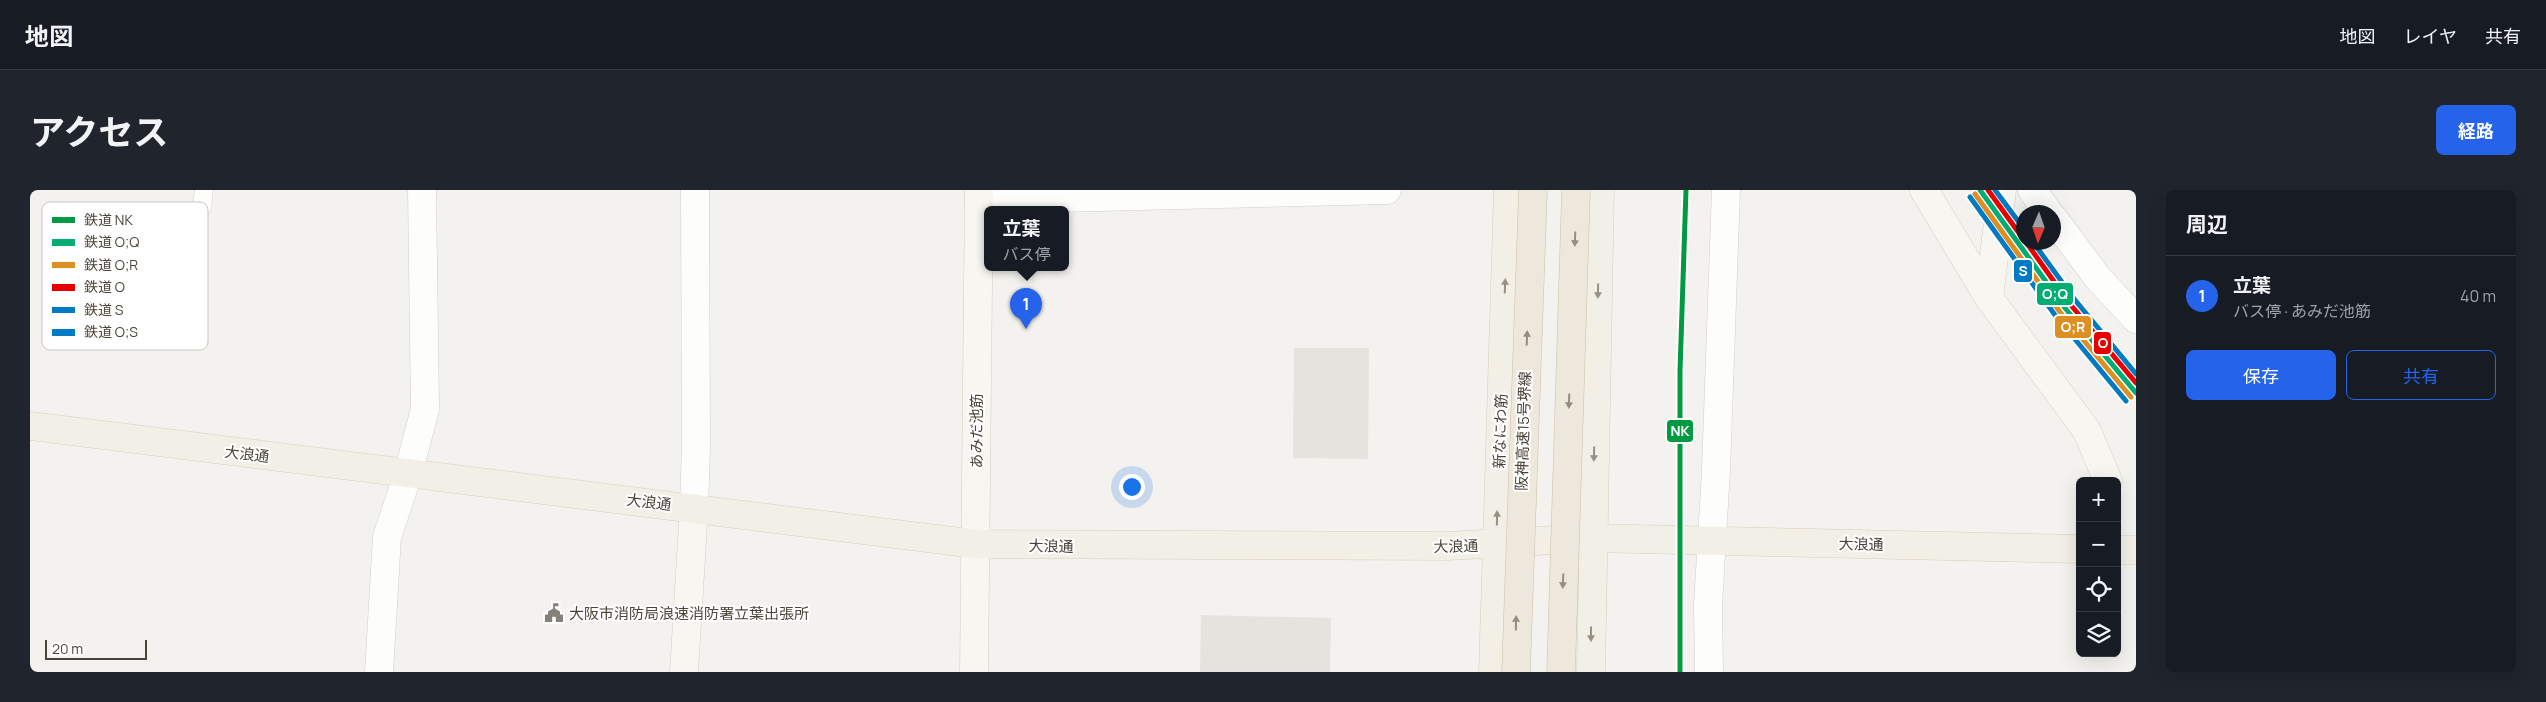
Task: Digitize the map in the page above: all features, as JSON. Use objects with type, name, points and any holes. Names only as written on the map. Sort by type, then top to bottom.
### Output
[{"type":"highway","name":"阪神高速15号堺線","points":[[1516,672],[1532,190]]},
{"type":"highway","points":[[1561,672],[1576,190]]},
{"type":"main road","name":"新なにわ筋","points":[[1493,672],[1508,190]]},
{"type":"main road","points":[[1591,672],[1592,538],[1600,190]]},
{"type":"main road","name":"大浪通","points":[[30,426],[976,544],[1160,546],[1496,545],[1592,538],[2076,549]]},
{"type":"main road","points":[[2121,550],[2136,550]]},
{"type":"street","points":[[379,672],[387,537],[408,474],[425,409],[422,190]]},
{"type":"street","points":[[684,672],[696,447],[695,190]]},
{"type":"street","points":[[979,195],[1387,190]]},
{"type":"street","points":[[1709,672],[1708,606],[1716,470],[1726,190]]},
{"type":"street","points":[[1924,190],[1989,298],[2087,430],[2106,477]]},
{"type":"street","points":[[1989,298],[2002,190]]},
{"type":"street","points":[[2032,190],[2043,205]]},
{"type":"street","name":"あみだ池筋","points":[[974,672],[979,195]]},
{"type":"street","points":[[2061,228],[2097,277],[2136,319]]},
{"type":"shaded area","points":[[1294,348],[1369,348],[1368,459],[1293,458]]},
{"type":"shaded area","points":[[1201,615],[1331,618],[1330,672],[1200,672]]},
{"type":"rail line","name":"NK","points":[[1680,672],[1680,371],[1686,190]]},
{"type":"rail line","name":"O;Q","points":[[1980,190],[2065,308],[2136,393]]},
{"type":"rail line","name":"O","points":[[1988,190],[2016,229]]},
{"type":"rail line","name":"O;S","points":[[1995,190],[2016,218]]},
{"type":"rail line","name":"O;R","points":[[1975,194],[2060,312],[2131,397]]},
{"type":"rail line","name":"S","points":[[1970,197],[2055,315],[2126,401]]},
{"type":"rail line","name":"O","points":[[2032,250],[2070,304],[2136,383]]},
{"type":"rail line","name":"O;S","points":[[2039,250],[2075,300],[2136,374]]},
{"type":"place","name":"立葉","points":[[1026,329]]},
{"type":"place","name":"大阪市消防局浪速消防署立葉出張所","points":[[554,613]]}]
